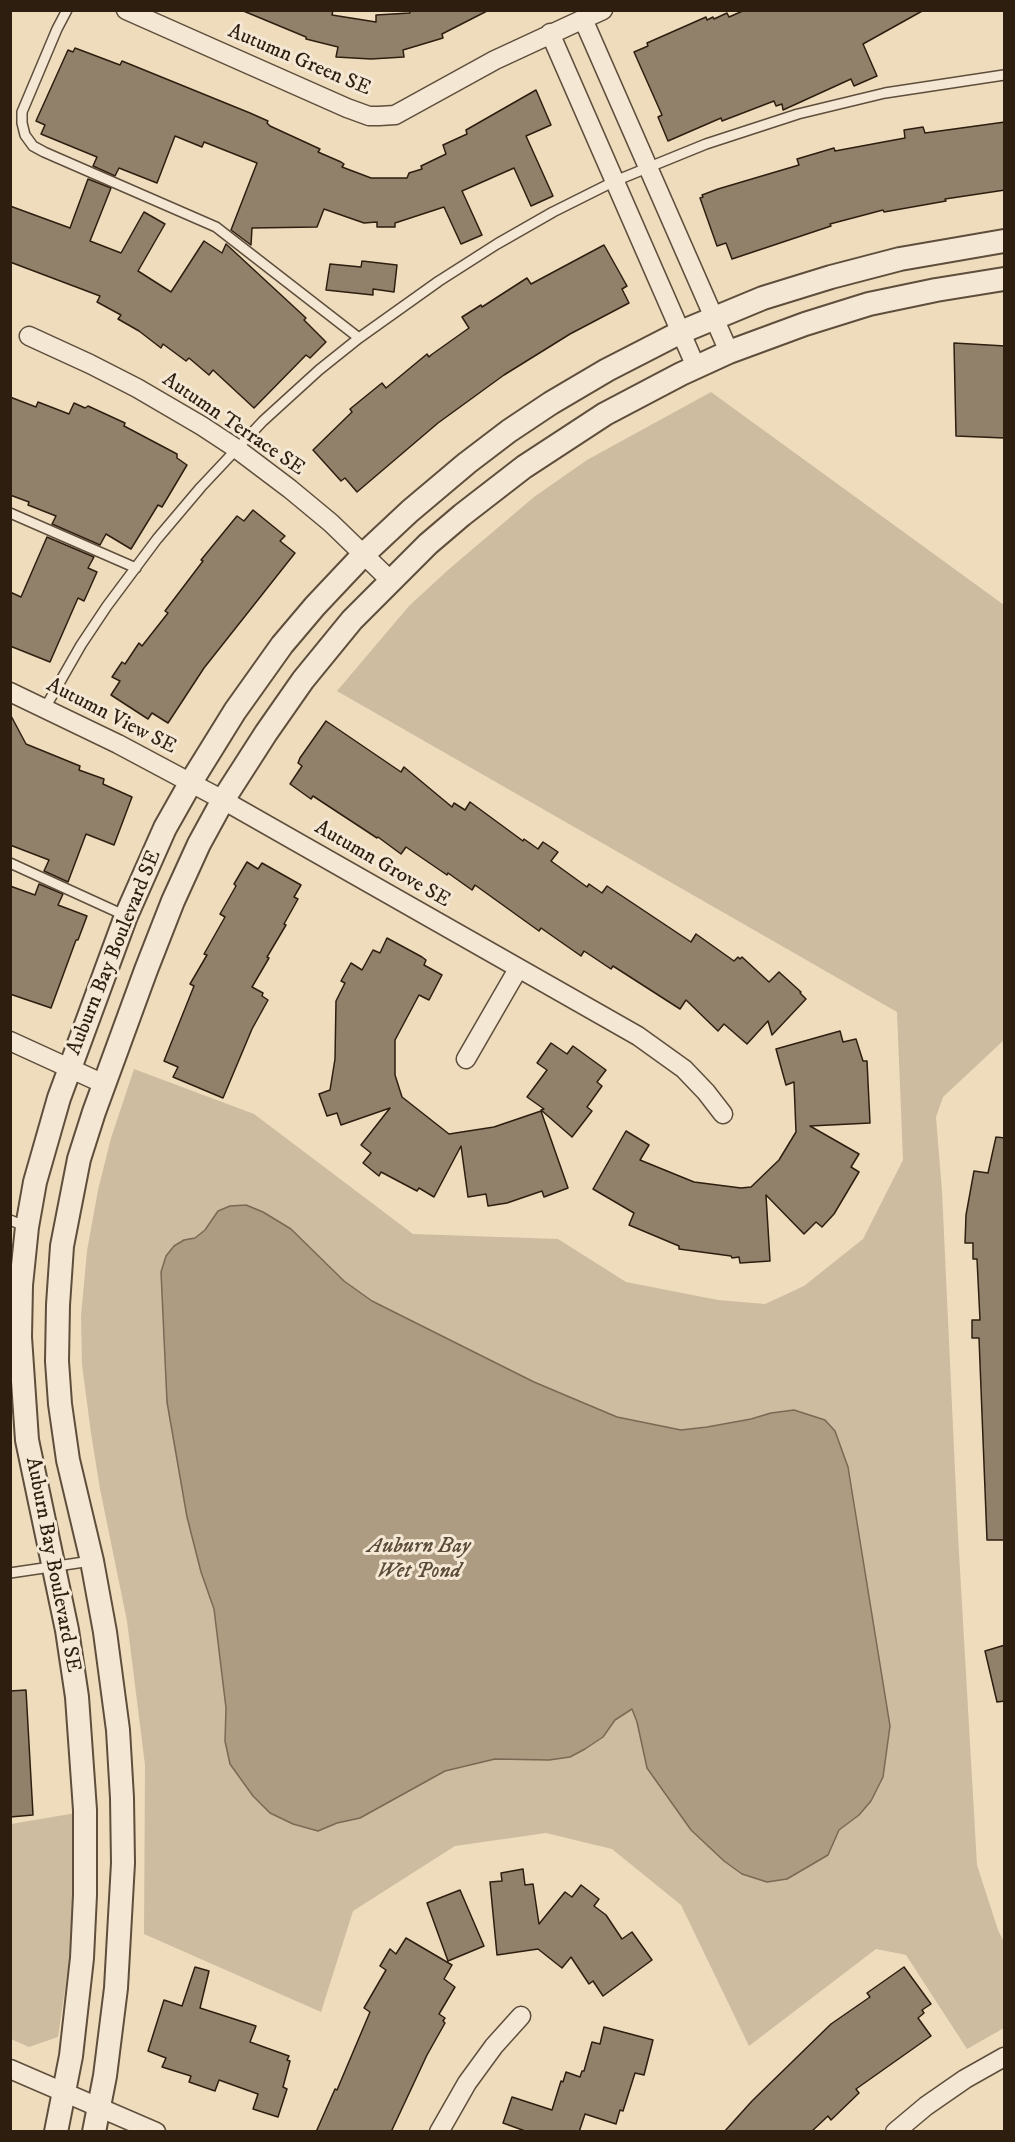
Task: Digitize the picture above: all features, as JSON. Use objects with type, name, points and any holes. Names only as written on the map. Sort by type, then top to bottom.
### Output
[{"type":"street","name":"Autumn Green SE","points":[[126,10],[369,116],[395,115],[495,60],[603,10]]},
{"type":"street","points":[[583,19],[729,352]]},
{"type":"street","points":[[550,33],[696,367]]},
{"type":"street","name":"Auburn Bay Boulevard SE","points":[[56,2132],[71,2056],[82,1958],[85,1810],[77,1697],[55,1567],[27,1440],[22,1395],[19,1223],[35,1182],[69,1068],[126,916],[165,828],[235,711],[282,645],[315,606],[364,554],[410,511],[509,431],[607,370],[681,332],[763,298],[900,259],[1005,241]]},
{"type":"street","name":"Auburn Bay Boulevard SE","points":[[94,2132],[116,1988],[123,1863],[118,1730],[105,1632],[92,1561],[68,1460],[60,1404],[57,1360],[62,1246],[80,1159],[104,1084],[173,901],[199,844],[223,800],[266,733],[303,680],[352,620],[462,514],[525,467],[605,414],[729,352],[805,324],[869,304],[1005,279]]},
{"type":"street","name":"Autumn Terrace SE","points":[[29,336],[137,388],[237,449],[290,489],[391,581]]},
{"type":"street","name":"Autumn View SE","points":[[10,692],[223,800]]},
{"type":"street","name":"Autumn Grove SE","points":[[223,800],[638,1036],[671,1058],[695,1080],[723,1114]]},
{"type":"street","points":[[466,1059],[518,969]]},
{"type":"street","points":[[10,1041],[104,1084]]},
{"type":"street","points":[[440,2132],[467,2083],[520,2016]]},
{"type":"street","points":[[895,2132],[936,2100],[1003,2062]]},
{"type":"street","points":[[10,2068],[156,2132]]},
{"type":"lane","points":[[67,10],[22,112],[25,135],[33,146],[216,227],[359,338]]},
{"type":"lane","points":[[45,708],[81,645],[136,568],[165,530],[237,449],[303,384],[359,338],[421,293],[497,244],[553,212],[615,181],[706,144],[798,114],[885,93],[1005,75]]},
{"type":"lane","points":[[10,513],[136,568]]},
{"type":"lane","points":[[10,863],[126,916]]},
{"type":"lane","points":[[10,1574],[92,1561]]},
{"type":"shaded area","points":[[711,392],[1004,605],[1004,1040],[943,1097],[936,1117],[942,1191],[958,1535],[977,1865],[1004,1942],[1004,2028],[967,2049],[906,1955],[876,1949],[749,2046],[681,1905],[612,1849],[546,1833],[455,1846],[353,1911],[321,2012],[144,1934],[145,1765],[127,1621],[91,1433],[82,1365],[81,1316],[87,1251],[98,1190],[111,1138],[134,1069],[254,1114],[413,1234],[558,1239],[626,1282],[718,1300],[765,1304],[804,1286],[863,1239],[903,1160],[897,1012],[337,691],[409,606],[534,497],[587,460]]},
{"type":"shaded area","points":[[76,1813],[76,1886],[71,1947],[58,2037],[29,2047],[11,2039],[11,1824]]},
{"type":"water","name":"Auburn Bay Wet Pond","points":[[246,1205],[263,1212],[291,1229],[344,1281],[372,1301],[534,1382],[617,1417],[681,1430],[794,1410],[825,1420],[835,1431],[848,1467],[890,1726],[883,1777],[871,1801],[859,1815],[839,1830],[828,1855],[787,1879],[767,1882],[742,1874],[724,1861],[691,1830],[647,1768],[632,1709],[615,1720],[603,1737],[570,1757],[549,1760],[495,1759],[445,1771],[360,1818],[337,1823],[318,1831],[293,1824],[270,1813],[253,1796],[230,1764],[225,1741],[226,1708],[214,1609],[201,1572],[187,1517],[167,1402],[161,1272],[166,1256],[174,1246],[184,1240],[195,1238],[205,1230],[218,1211],[230,1206]]},
{"type":"building","points":[[241,10],[333,10],[332,15],[376,22],[376,15],[410,13],[409,10],[489,10],[442,34],[443,38],[403,50],[404,57],[371,59],[336,57],[338,47],[306,39],[306,37]]},
{"type":"building","points":[[745,10],[924,10],[863,44],[877,76],[854,86],[851,79],[783,110],[782,104],[776,106],[774,101],[722,121],[721,118],[668,141],[658,117],[662,115],[634,52],[648,46],[647,43],[706,17],[707,20],[713,17],[714,19],[727,13],[729,17]]},
{"type":"building","points":[[75,48],[120,65],[122,61],[250,113],[268,121],[270,126],[320,149],[318,152],[344,164],[342,167],[371,178],[407,178],[409,173],[422,169],[421,166],[446,154],[443,145],[467,134],[466,130],[536,90],[551,125],[526,136],[553,196],[531,206],[514,168],[462,191],[482,235],[461,244],[444,207],[395,223],[395,227],[377,227],[377,222],[364,223],[324,209],[317,227],[252,228],[251,245],[231,230],[257,163],[204,142],[202,147],[175,136],[157,183],[119,168],[115,176],[93,166],[97,157],[41,134],[45,125],[36,121],[68,50],[73,52]]},
{"type":"building","points":[[1005,122],[1005,190],[945,199],[946,201],[884,212],[883,210],[830,224],[831,226],[732,259],[726,243],[717,246],[700,198],[718,189],[799,165],[797,159],[834,148],[835,151],[905,138],[904,130],[923,127],[925,133]]},
{"type":"building","points":[[88,179],[111,188],[90,241],[121,253],[144,212],[165,224],[138,271],[171,292],[204,241],[222,253],[226,244],[306,318],[304,320],[326,342],[310,358],[306,355],[254,408],[213,370],[209,375],[189,358],[186,361],[163,344],[161,348],[118,319],[121,315],[97,302],[100,296],[10,262],[10,206],[70,228]]},
{"type":"building","points":[[604,245],[627,286],[622,289],[629,303],[570,334],[504,375],[438,423],[357,492],[345,478],[341,481],[313,450],[352,412],[350,409],[382,383],[386,388],[427,354],[429,357],[469,328],[462,317],[527,278],[531,284]]},
{"type":"building","points":[[362,261],[397,265],[394,292],[373,289],[373,295],[326,290],[330,264],[361,267]]},
{"type":"building","points":[[954,343],[1005,346],[1005,438],[956,436]]},
{"type":"building","points":[[10,397],[36,407],[38,402],[69,414],[74,403],[85,408],[88,406],[125,423],[124,426],[177,454],[177,458],[187,465],[162,507],[158,505],[131,549],[106,534],[100,545],[52,524],[56,516],[10,495]]},
{"type":"building","points":[[253,510],[285,536],[280,541],[295,553],[204,668],[168,723],[152,713],[148,719],[111,695],[120,681],[112,677],[122,662],[125,664],[139,643],[142,646],[168,613],[165,611],[203,561],[201,560],[237,516],[244,521]]},
{"type":"building","points":[[47,537],[94,557],[88,568],[97,572],[84,601],[78,598],[50,662],[10,646],[10,592],[21,597]]},
{"type":"building","points":[[10,714],[26,744],[80,766],[79,770],[104,779],[103,784],[132,797],[114,845],[86,834],[68,882],[44,871],[49,860],[10,845]]},
{"type":"building","points":[[326,721],[401,772],[404,767],[452,807],[454,803],[465,810],[470,802],[523,841],[524,839],[538,849],[543,842],[558,852],[551,861],[587,887],[589,884],[602,893],[607,886],[691,942],[696,934],[734,961],[742,957],[769,982],[779,972],[806,999],[772,1035],[768,1021],[747,1044],[724,1024],[718,1031],[686,1000],[680,1009],[613,966],[611,969],[584,951],[581,956],[541,928],[539,931],[475,885],[472,890],[406,847],[401,854],[313,796],[311,799],[290,784],[302,766],[298,763],[300,758]]},
{"type":"building","points":[[247,862],[258,869],[262,863],[301,885],[294,897],[298,899],[284,924],[286,925],[252,987],[263,993],[262,996],[268,1000],[252,1029],[223,1098],[173,1077],[178,1067],[164,1061],[194,986],[190,984],[225,917],[220,914]]},
{"type":"building","points":[[39,884],[63,894],[58,905],[87,916],[51,1008],[10,994],[10,886],[35,895]]},
{"type":"building","points":[[387,938],[422,957],[426,960],[424,965],[442,975],[429,1000],[419,995],[395,1040],[395,1075],[402,1097],[449,1134],[494,1127],[541,1111],[568,1188],[544,1197],[542,1191],[507,1203],[488,1206],[486,1194],[468,1197],[461,1146],[434,1197],[419,1188],[417,1191],[381,1172],[379,1176],[363,1163],[371,1153],[361,1145],[390,1108],[341,1125],[337,1113],[327,1116],[319,1094],[330,1090],[335,1059],[336,1001],[345,983],[341,981],[351,963],[362,970],[373,950],[380,953]]},
{"type":"building","points":[[840,1031],[843,1042],[856,1039],[863,1061],[867,1061],[870,1123],[810,1126],[859,1154],[851,1167],[859,1172],[834,1214],[822,1227],[816,1222],[804,1234],[766,1195],[770,1261],[740,1263],[739,1257],[732,1258],[731,1256],[679,1249],[679,1246],[629,1225],[634,1213],[593,1189],[626,1131],[649,1145],[640,1160],[694,1182],[741,1188],[751,1187],[779,1160],[796,1132],[794,1082],[786,1085],[776,1049]]},
{"type":"building","points":[[551,1043],[567,1054],[573,1046],[606,1070],[597,1082],[602,1086],[587,1107],[592,1111],[572,1137],[541,1110],[544,1109],[527,1097],[547,1070],[537,1063]]},
{"type":"building","points":[[996,1137],[1005,1138],[1005,1540],[987,1540],[979,1338],[972,1338],[972,1320],[980,1320],[977,1259],[973,1259],[973,1243],[965,1243],[966,1215],[974,1171],[988,1173]]},
{"type":"building","points":[[1005,1645],[1005,1701],[997,1702],[985,1651]]},
{"type":"building","points":[[26,1690],[33,1815],[10,1817],[10,1691]]},
{"type":"building","points":[[523,1869],[525,1885],[533,1884],[539,1924],[565,1892],[572,1897],[581,1885],[599,1899],[594,1906],[606,1915],[622,1939],[632,1932],[652,1960],[603,1996],[593,1981],[589,1984],[571,1957],[562,1968],[538,1949],[497,1955],[490,1882],[502,1881],[501,1873]]},
{"type":"building","points":[[460,1890],[484,1946],[448,1961],[427,1903]]},
{"type":"building","points":[[406,1938],[452,1965],[444,1979],[455,1987],[439,2014],[445,2018],[443,2021],[445,2023],[427,2055],[391,2132],[316,2132],[335,2089],[337,2090],[370,2012],[364,2008],[386,1970],[380,1966],[390,1949],[396,1954]]},
{"type":"building","points":[[195,1967],[209,1971],[200,2008],[256,2026],[250,2042],[289,2056],[287,2060],[290,2061],[283,2087],[287,2089],[278,2117],[253,2109],[258,2094],[219,2080],[215,2091],[189,2082],[191,2076],[162,2067],[166,2058],[148,2051],[164,2000],[182,2006]]},
{"type":"building","points":[[904,1967],[931,2004],[922,2010],[924,2013],[918,2018],[931,2036],[856,2089],[859,2093],[831,2120],[828,2116],[811,2132],[724,2132],[752,2101],[831,2024],[870,1997],[867,1993]]},
{"type":"building","points":[[604,2027],[653,2040],[644,2075],[635,2073],[623,2111],[620,2110],[616,2124],[585,2114],[579,2132],[528,2132],[503,2123],[512,2097],[552,2110],[566,2072],[580,2077],[584,2071],[592,2042],[600,2044]]}]
